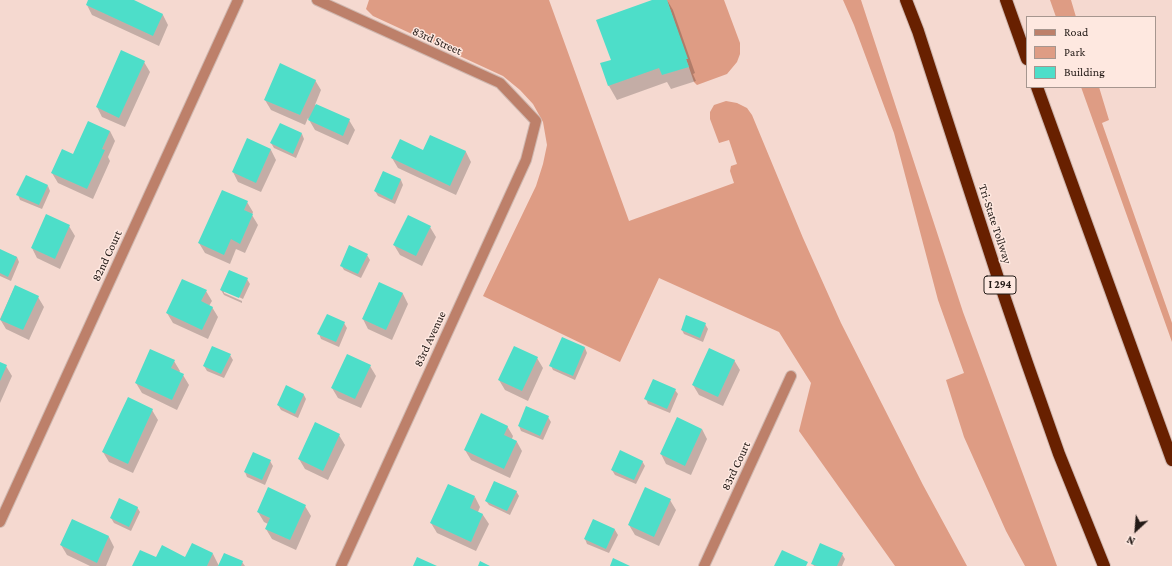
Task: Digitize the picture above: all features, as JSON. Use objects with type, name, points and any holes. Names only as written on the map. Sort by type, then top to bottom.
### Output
[{"type":"highway","name":"Tri-State Tollway","points":[[906,0],[918,31],[995,271],[1027,363],[1059,454],[1104,566]]},
{"type":"highway","points":[[1006,0],[1026,55]]},
{"type":"highway","points":[[1037,88],[1172,460]]},
{"type":"street","name":"82nd Court","points":[[0,522],[238,0]]},
{"type":"street","name":"83rd Street","points":[[316,0],[500,83],[536,121]]},
{"type":"street","name":"83rd Avenue","points":[[341,566],[526,160],[536,121]]},
{"type":"street","name":"83rd Court","points":[[704,566],[791,376]]},
{"type":"green space","points":[[369,0],[549,0],[629,221],[734,183],[730,171],[731,166],[737,164],[729,140],[719,143],[710,119],[710,112],[714,105],[726,101],[737,103],[747,108],[752,115],[803,238],[841,323],[923,485],[967,566],[895,566],[799,431],[811,383],[779,332],[659,278],[620,362],[483,296],[536,186],[547,145],[543,122],[533,104],[520,90],[503,76],[373,16],[366,9]]},
{"type":"green space","points":[[667,0],[724,0],[740,43],[740,54],[737,62],[727,74],[697,85],[694,82]]},
{"type":"green space","points":[[843,0],[861,0],[963,312],[1057,566],[1025,566],[1006,531],[964,437],[946,380],[964,373],[938,300],[894,133],[854,25]]},
{"type":"green space","points":[[1050,0],[1071,0],[1076,16],[1056,16]]},
{"type":"green space","points":[[1081,88],[1099,88],[1109,120],[1102,123],[1172,323],[1172,342]]},
{"type":"building","points":[[88,0],[134,0],[163,14],[153,36],[86,5]]},
{"type":"building","points":[[652,0],[667,0],[688,59],[686,59],[689,67],[662,75],[659,68],[608,86],[600,63],[611,60],[596,20]]},
{"type":"building","points":[[121,50],[145,61],[119,118],[96,107]]},
{"type":"building","points":[[280,63],[316,80],[300,115],[264,100]]},
{"type":"building","points":[[316,104],[350,119],[343,136],[308,120]]},
{"type":"building","points":[[88,121],[110,131],[102,149],[105,150],[87,189],[51,173],[62,149],[73,154]]},
{"type":"building","points":[[280,123],[302,133],[293,154],[270,143]]},
{"type":"building","points":[[430,135],[466,151],[450,186],[391,158],[400,139],[423,150]]},
{"type":"building","points":[[247,138],[271,149],[256,183],[232,172]]},
{"type":"building","points":[[383,171],[401,179],[392,200],[374,191]]},
{"type":"building","points":[[26,175],[48,185],[39,205],[16,195]]},
{"type":"building","points":[[222,190],[248,201],[244,210],[253,214],[240,244],[231,239],[224,255],[198,243]]},
{"type":"building","points":[[46,214],[70,225],[55,259],[31,248]]},
{"type":"building","points":[[408,215],[431,226],[416,256],[393,245]]},
{"type":"building","points":[[349,245],[368,254],[358,274],[340,266]]},
{"type":"building","points":[[0,249],[17,257],[8,277],[0,273]]},
{"type":"building","points":[[229,270],[248,278],[239,298],[220,290]]},
{"type":"building","points":[[182,279],[207,290],[201,301],[213,307],[202,330],[166,313]]},
{"type":"building","points":[[379,282],[403,293],[386,330],[362,319]]},
{"type":"building","points":[[15,285],[39,296],[23,330],[0,320]]},
{"type":"building","points":[[327,314],[345,322],[336,342],[317,334]]},
{"type":"building","points":[[686,315],[706,323],[700,338],[681,330]]},
{"type":"building","points":[[562,337],[585,347],[573,376],[549,366]]},
{"type":"building","points":[[212,346],[231,354],[221,374],[203,366]]},
{"type":"building","points":[[514,346],[538,357],[522,391],[498,380]]},
{"type":"building","points":[[709,348],[735,360],[718,397],[692,385]]},
{"type":"building","points":[[150,349],[175,360],[171,368],[184,374],[172,400],[135,383]]},
{"type":"building","points":[[347,354],[371,365],[355,399],[331,388]]},
{"type":"building","points":[[0,362],[7,365],[0,381]]},
{"type":"building","points":[[653,379],[676,389],[667,409],[644,399]]},
{"type":"building","points":[[286,385],[304,394],[295,414],[277,405]]},
{"type":"building","points":[[128,397],[153,409],[128,464],[102,452]]},
{"type":"building","points":[[526,406],[549,416],[540,436],[518,426]]},
{"type":"building","points":[[481,413],[508,426],[504,435],[517,441],[504,469],[464,450]]},
{"type":"building","points":[[677,417],[702,429],[685,466],[660,454]]},
{"type":"building","points":[[315,422],[340,434],[323,471],[298,459]]},
{"type":"building","points":[[620,450],[643,461],[634,480],[611,470]]},
{"type":"building","points":[[253,452],[271,460],[262,480],[244,472]]},
{"type":"building","points":[[494,481],[517,491],[507,511],[485,501]]},
{"type":"building","points":[[448,484],[475,496],[470,508],[483,514],[471,542],[430,523]]},
{"type":"building","points":[[268,487],[306,505],[290,540],[265,529],[270,518],[257,512]]},
{"type":"building","points":[[645,487],[671,499],[654,537],[628,525]]},
{"type":"building","points":[[119,498],[138,507],[129,527],[110,518]]},
{"type":"building","points":[[72,519],[109,536],[97,563],[60,545]]},
{"type":"building","points":[[593,519],[615,529],[606,549],[584,539]]},
{"type":"building","points":[[192,543],[213,553],[207,566],[132,566],[140,550],[156,557],[162,545],[185,557]]},
{"type":"building","points":[[820,543],[843,553],[837,566],[817,566],[811,564]]},
{"type":"building","points":[[782,550],[808,562],[806,566],[774,566]]},
{"type":"building","points":[[224,553],[243,561],[241,566],[218,566]]},
{"type":"building","points":[[417,557],[437,566],[413,566]]},
{"type":"building","points":[[613,558],[630,566],[610,566]]},
{"type":"building","points":[[480,561],[490,566],[478,566]]}]
